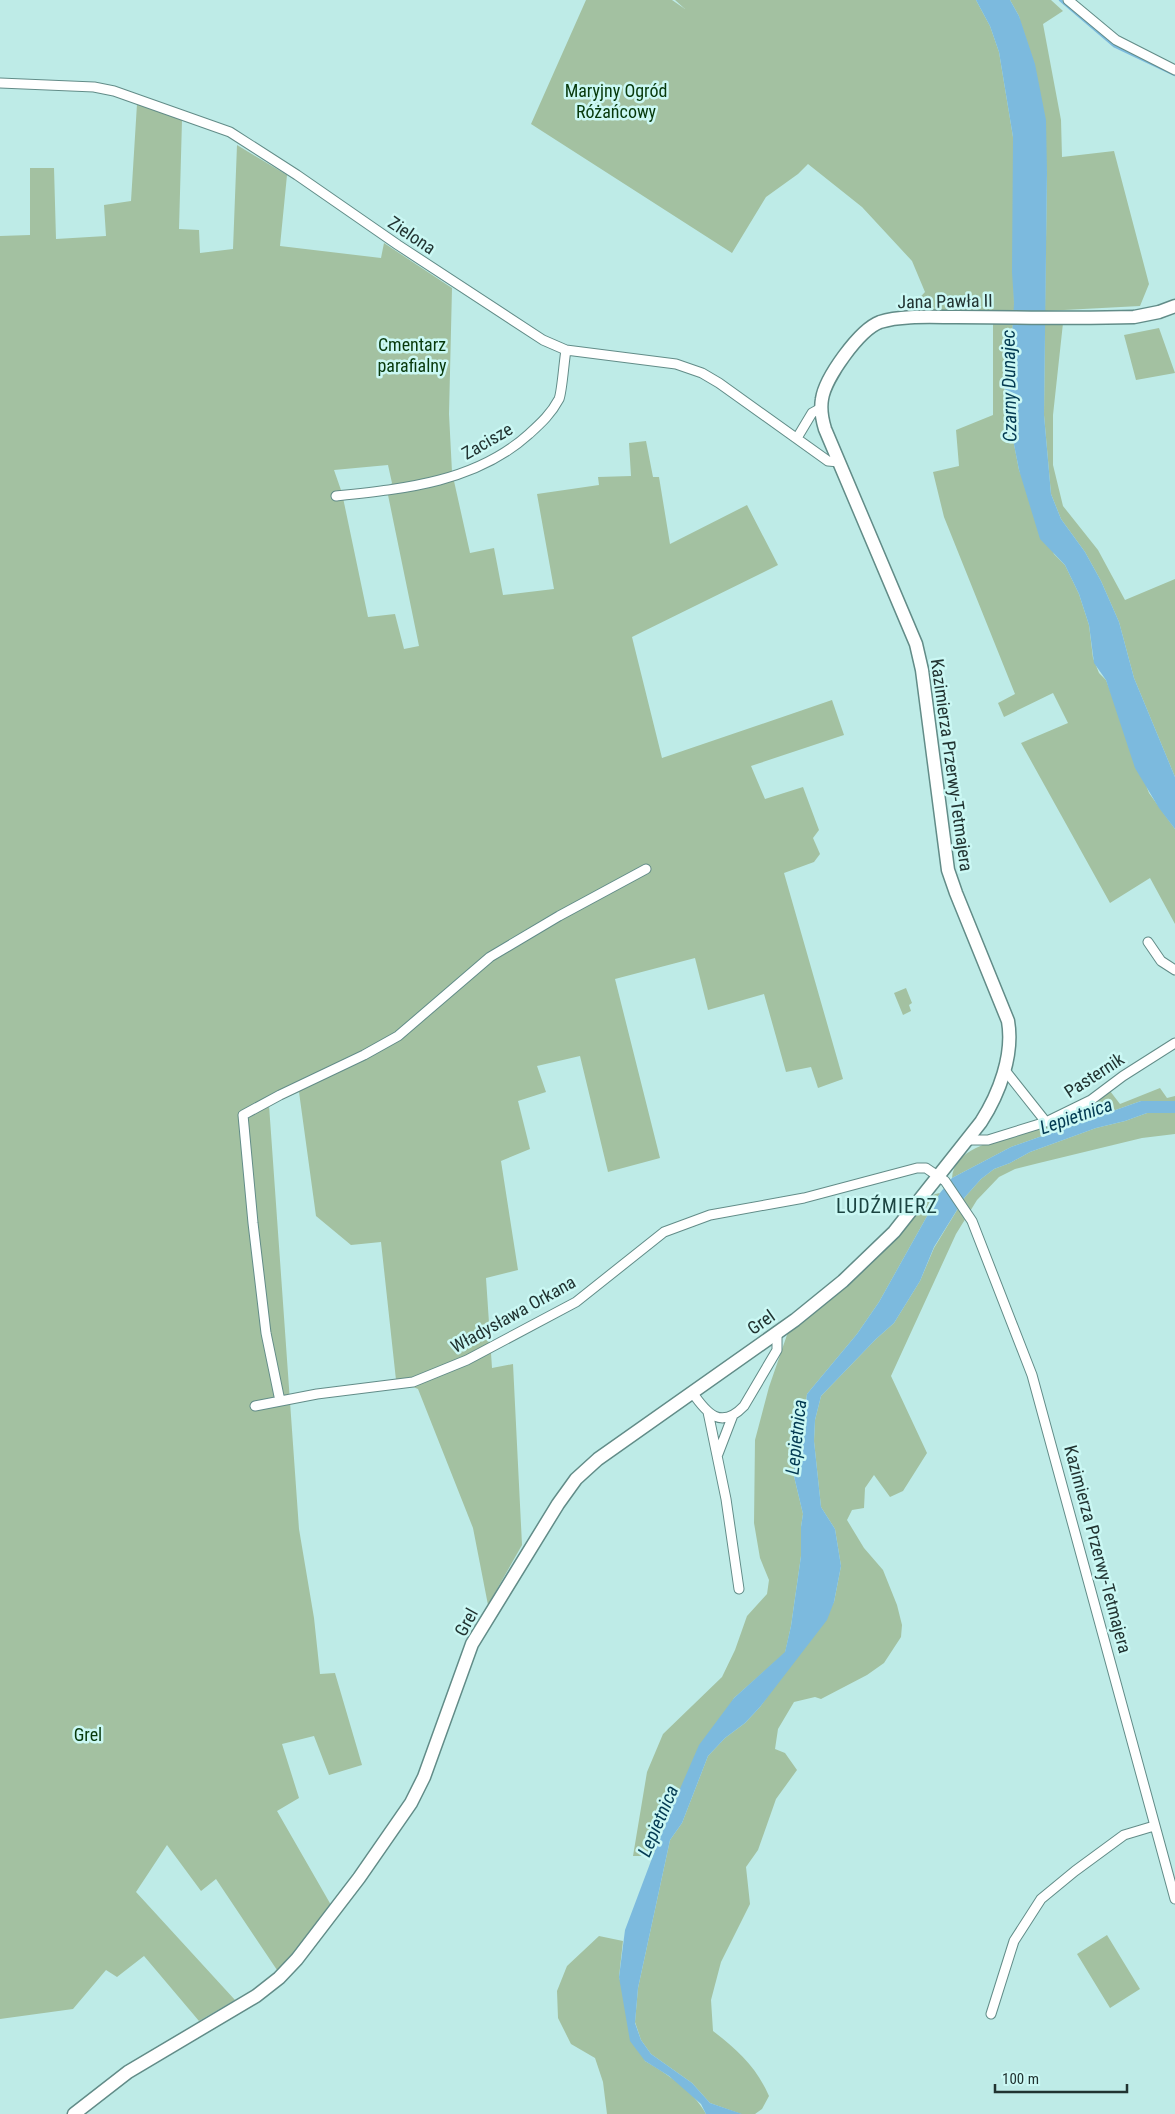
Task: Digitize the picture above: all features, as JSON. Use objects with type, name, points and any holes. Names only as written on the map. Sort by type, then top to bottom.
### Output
[{"type":"street","points":[[1068,0],[1116,40],[1175,70]]},
{"type":"street","name":"Zielona","points":[[0,83],[94,87],[114,91],[230,132],[298,175],[507,319],[542,340],[566,350],[689,367],[719,383],[828,460],[839,462]]},
{"type":"street","name":"Jana Pawła II","points":[[839,462],[825,429],[821,408],[824,389],[856,342],[874,325],[880,322],[896,319],[963,317],[1080,318],[1134,316],[1159,312],[1175,306]]},
{"type":"street","name":"Zacisze","points":[[336,496],[389,490],[452,477],[482,467],[512,448],[548,417],[560,397],[566,350]]},
{"type":"street","points":[[797,438],[812,413],[821,408]]},
{"type":"street","name":"Kazimierza Przerwy-Tetmajera","points":[[839,462],[910,628],[919,658],[948,870],[1008,1021],[1010,1041],[1004,1069],[987,1113],[942,1179],[978,1231],[1032,1375],[1085,1563],[1154,1826],[1175,1898]]},
{"type":"street","points":[[280,1402],[266,1333],[243,1115],[398,1036],[490,957],[559,916],[646,869]]},
{"type":"street","points":[[1148,942],[1161,961],[1175,970]]},
{"type":"street","name":"Pasternik","points":[[969,1140],[988,1140],[1046,1122],[1091,1100],[1123,1076],[1175,1043]]},
{"type":"street","points":[[1004,1069],[1046,1122]]},
{"type":"street","name":"Władysława Orkana","points":[[255,1406],[317,1394],[413,1382],[467,1360],[576,1302],[664,1232],[710,1215],[804,1198],[916,1168],[926,1168],[942,1179]]},
{"type":"street","name":"Grel","points":[[74,2114],[128,2072],[256,1996],[279,1978],[297,1959],[369,1864],[411,1803],[424,1777],[472,1644],[558,1504],[576,1479],[598,1459],[819,1302],[894,1232],[942,1179]]},
{"type":"street","points":[[718,1455],[733,1415],[744,1406],[777,1350],[778,1332]]},
{"type":"street","points":[[692,1392],[708,1412],[718,1455],[739,1589]]},
{"type":"street","points":[[708,1412],[719,1417],[733,1415]]},
{"type":"street","points":[[991,2014],[1014,1941],[1042,1899],[1075,1871],[1124,1835],[1154,1826]]},
{"type":"green space","name":"Maryjny Ogród Różańcowy","points":[[586,0],[672,0],[685,9],[675,0],[976,0],[990,26],[999,52],[1013,137],[1014,311],[908,310],[925,292],[912,261],[862,207],[808,164],[798,174],[766,197],[732,253],[531,124]]},
{"type":"green space","points":[[1010,0],[1051,0],[1063,11],[1043,24],[1061,120],[1062,157],[1114,151],[1149,284],[1140,306],[1045,311],[1047,173],[1019,16]]},
{"type":"green space","name":"Cmentarz parafialny","points":[[137,104],[182,120],[179,229],[199,230],[200,253],[233,249],[237,145],[287,175],[280,246],[381,258],[384,243],[452,288],[449,414],[452,472],[470,553],[494,548],[503,595],[554,589],[537,494],[599,485],[598,477],[631,476],[629,443],[646,441],[653,477],[659,477],[670,544],[747,505],[778,565],[632,637],[662,758],[832,700],[844,735],[751,766],[765,799],[803,787],[819,830],[813,838],[820,854],[814,862],[784,873],[843,1079],[818,1088],[811,1067],[786,1072],[764,994],[708,1010],[695,958],[615,979],[660,1158],[608,1172],[580,1056],[537,1066],[546,1092],[518,1101],[530,1149],[501,1161],[518,1270],[486,1278],[492,1368],[513,1364],[522,1545],[488,1605],[473,1528],[418,1389],[396,1380],[381,1242],[351,1245],[316,1216],[299,1092],[269,1105],[299,1529],[314,1618],[320,1674],[335,1673],[362,1765],[329,1775],[314,1736],[282,1744],[299,1798],[277,1811],[331,1905],[303,1942],[277,1970],[216,1879],[201,1891],[167,1845],[136,1892],[235,2000],[199,2021],[144,1956],[117,1977],[106,1970],[73,2009],[0,2019],[0,236],[30,235],[30,168],[54,168],[56,239],[106,236],[104,205],[131,201]],"holes":[[[388,465],[392,483],[388,488],[388,495],[419,646],[404,649],[395,614],[368,617],[342,493],[334,470]]]},
{"type":"green space","points":[[993,323],[1013,323],[1012,337],[1005,348],[1003,374],[1006,403],[1019,470],[1054,554],[1065,565],[1079,594],[1089,625],[1093,658],[1099,673],[1106,680],[1149,793],[1175,829],[1175,924],[1150,878],[1110,903],[1021,743],[1068,723],[1053,693],[1004,717],[998,703],[1015,694],[944,517],[933,472],[959,466],[956,430],[993,415]]},
{"type":"green space","points":[[1045,323],[1063,323],[1053,415],[1053,465],[1063,506],[1098,550],[1125,600],[1175,579],[1175,777],[1134,678],[1119,622],[1101,581],[1085,552],[1061,519],[1051,494],[1044,415]]},
{"type":"green space","points":[[1159,328],[1175,373],[1136,380],[1124,335]]},
{"type":"green space","points":[[906,988],[912,1003],[909,1005],[911,1011],[903,1015],[894,993]]},
{"type":"green space","points":[[1160,1088],[1167,1098],[1175,1096],[1175,1101],[1141,1101],[1011,1147],[952,1178],[955,1166],[974,1149],[1038,1128],[1110,1091],[1120,1104]]},
{"type":"green space","points":[[1147,1113],[1175,1113],[1175,1134],[1142,1138],[1039,1163],[1015,1169],[999,1177],[977,1200],[956,1234],[891,1376],[927,1453],[903,1491],[890,1497],[874,1475],[865,1488],[864,1508],[852,1510],[847,1520],[864,1548],[883,1570],[897,1605],[902,1625],[901,1637],[884,1663],[867,1675],[821,1699],[815,1697],[794,1702],[778,1729],[775,1749],[785,1753],[797,1770],[776,1799],[758,1850],[746,1867],[750,1904],[721,1962],[711,2000],[713,2031],[746,2060],[769,2096],[762,2109],[755,2114],[741,2114],[710,2103],[692,2083],[651,2054],[641,2040],[635,2022],[638,1988],[670,1840],[682,1823],[708,1756],[760,1707],[834,1602],[841,1566],[835,1529],[821,1507],[814,1441],[815,1420],[821,1396],[894,1323],[920,1281],[934,1248],[965,1197],[981,1179],[994,1169],[1030,1152],[1096,1128]]},
{"type":"green space","points":[[940,1193],[879,1302],[857,1334],[807,1394],[802,1434],[793,1472],[803,1514],[801,1556],[791,1626],[785,1653],[734,1698],[666,1821],[653,1856],[633,1856],[647,1772],[663,1734],[722,1677],[735,1650],[747,1616],[767,1594],[769,1580],[760,1558],[754,1523],[755,1440],[769,1387],[788,1332],[895,1238],[929,1199],[935,1194]]},
{"type":"green space","points":[[1107,1935],[1140,1989],[1110,2008],[1077,1954]]},
{"type":"green space","points":[[599,1936],[623,1941],[619,1977],[645,2061],[671,2077],[694,2098],[706,2114],[607,2114],[603,2082],[595,2058],[571,2044],[558,2018],[557,1991],[567,1966]]},
{"type":"water","name":"Czarny Dunajec","points":[[976,0],[1010,0],[1019,16],[1035,64],[1046,120],[1044,415],[1051,494],[1061,519],[1085,552],[1101,581],[1119,622],[1134,678],[1175,777],[1175,829],[1159,808],[1135,768],[1106,680],[1094,663],[1089,625],[1079,594],[1065,565],[1040,539],[1019,470],[1008,414],[1003,374],[1005,348],[1012,336],[1014,303],[1012,272],[1013,137],[999,52],[990,26]]},
{"type":"water","points":[[1141,1101],[1175,1101],[1175,1113],[1147,1113],[1096,1128],[1030,1152],[994,1169],[981,1179],[965,1197],[934,1247],[920,1281],[894,1323],[821,1396],[815,1420],[814,1441],[821,1507],[835,1529],[841,1566],[834,1602],[827,1620],[760,1707],[708,1756],[682,1823],[670,1840],[638,1988],[635,2023],[641,2040],[651,2054],[692,2083],[710,2103],[742,2114],[706,2114],[701,2104],[669,2076],[645,2061],[630,2041],[619,1977],[625,1930],[666,1821],[699,1745],[734,1698],[785,1652],[791,1626],[801,1556],[803,1514],[793,1472],[802,1434],[807,1394],[857,1334],[879,1302],[940,1193],[952,1178],[1011,1147]]},
{"type":"waterway","points":[[1060,0],[1114,46],[1175,75]]},
{"type":"district","name":"LUDŹMIERZ","points":[[887,1206]]},
{"type":"water label","name":"Lepietnica","points":[[1076,1116]]},
{"type":"water label","name":"Lepietnica","points":[[796,1437]]},
{"type":"water label","name":"Lepietnica","points":[[658,1821]]}]
